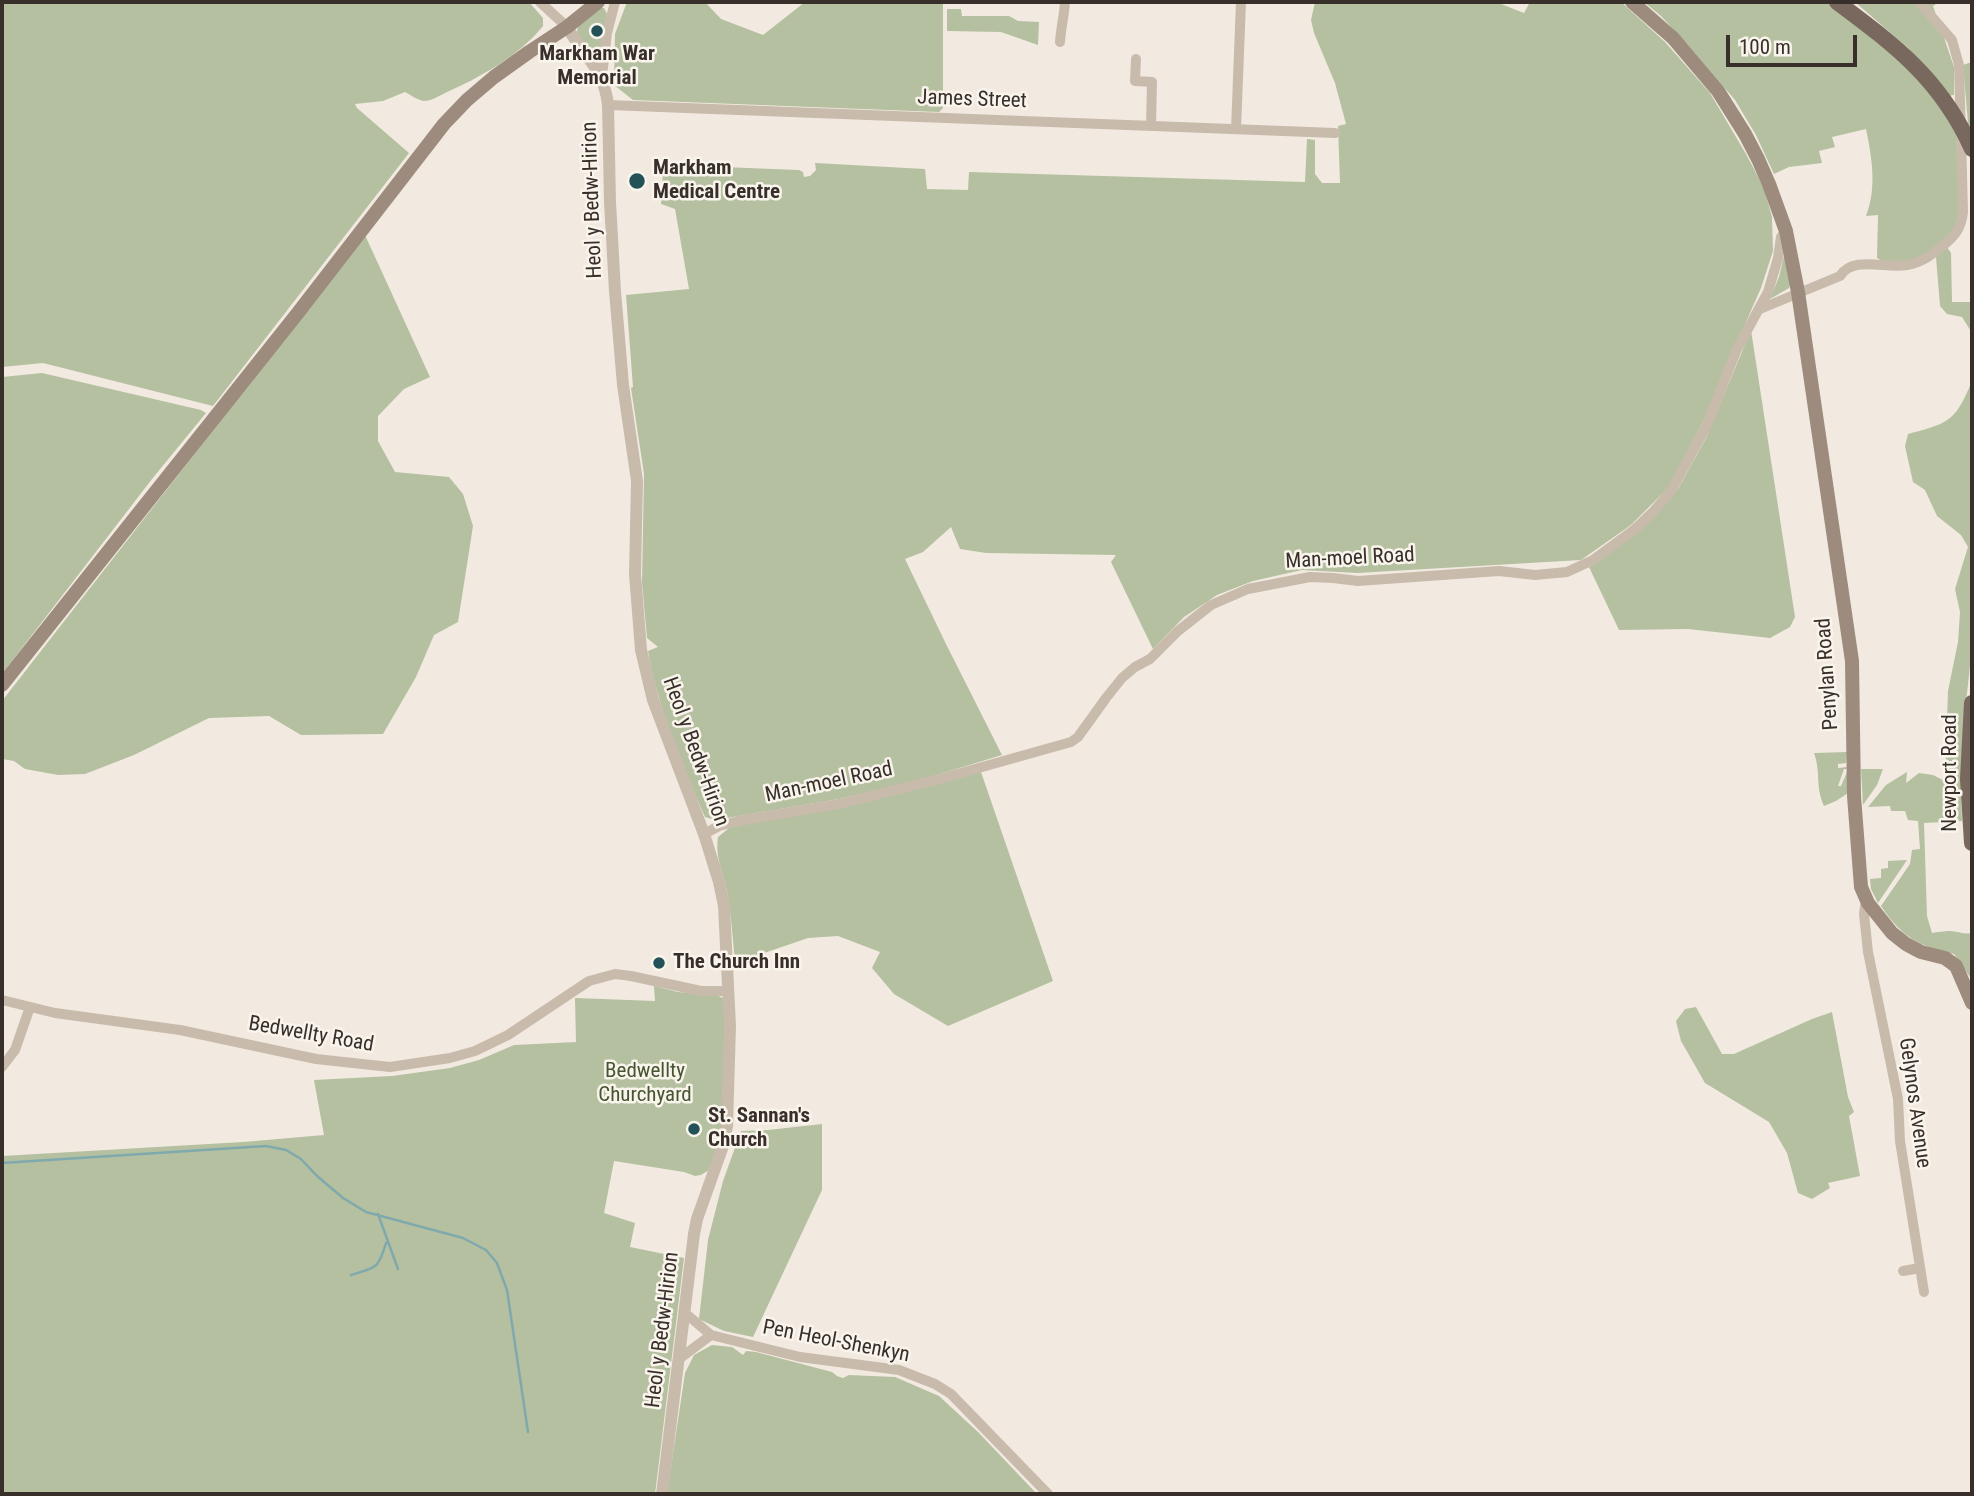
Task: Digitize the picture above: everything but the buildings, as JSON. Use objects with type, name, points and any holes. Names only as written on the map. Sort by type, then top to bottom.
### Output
[{"type":"main road","points":[[2,685],[297,314],[443,124],[494,78],[598,2]]},
{"type":"main road","name":"Penylan Road","points":[[1632,2],[1673,38],[1718,91],[1758,159],[1786,231],[1798,292],[1852,661],[1855,811],[1861,887],[1868,903],[1892,933],[1921,952],[1945,958],[1956,966],[1972,1003]]},
{"type":"main road","points":[[1837,2],[1909,58],[1930,81],[1961,125],[1972,149]]},
{"type":"main road","name":"Newport Road","points":[[1972,702],[1968,779],[1972,843]]},
{"type":"street","points":[[540,2],[567,27]]},
{"type":"street","points":[[599,71],[603,68],[607,33],[615,2]]},
{"type":"street","points":[[1060,42],[1065,2]]},
{"type":"street","points":[[1236,129],[1241,2]]},
{"type":"street","points":[[1760,309],[1840,276],[1844,269],[1853,265],[1905,265],[1920,262],[1931,256],[1958,232],[1963,212],[1959,65],[1952,40],[1919,2]]},
{"type":"street","name":"Heol y Bedw-Hirion","points":[[567,27],[599,71],[607,94],[615,291],[623,385],[637,481],[635,574],[639,642],[653,699],[704,834],[724,906],[730,1026],[727,1126],[724,1143],[697,1219],[662,1494]]},
{"type":"street","points":[[1136,59],[1135,81],[1152,82],[1151,126]]},
{"type":"street","name":"James Street","points":[[608,105],[1335,133]]},
{"type":"street","name":"Man-moel Road","points":[[704,834],[719,826],[738,821],[839,804],[1071,742],[1078,737],[1122,678],[1150,659],[1178,631],[1211,605],[1248,589],[1310,577],[1358,581],[1499,571],[1535,575],[1567,572],[1593,560],[1634,529],[1671,491],[1706,427],[1737,349],[1760,309],[1774,274],[1781,237],[1786,231]]},
{"type":"street","name":"Gelynos Avenue","points":[[1868,903],[1864,914],[1868,952],[1898,1099],[1900,1141],[1924,1292]]},
{"type":"street","name":"Bedwellty Road","points":[[2,1000],[73,1016],[180,1030],[316,1059],[390,1068],[475,1051],[508,1035],[581,986],[601,977],[615,974],[701,991],[729,990]]},
{"type":"street","points":[[2,1067],[15,1050],[30,1007]]},
{"type":"street","points":[[1903,1271],[1920,1268]]},
{"type":"street","name":"Pen Heol-Shenkyn","points":[[685,1313],[711,1335],[809,1359],[899,1370],[934,1384],[950,1394],[1048,1494]]},
{"type":"street","points":[[679,1359],[711,1335]]},
{"type":"green space","points":[[2,2],[529,2],[543,18],[543,26],[522,47],[498,65],[435,98],[424,101],[405,92],[383,101],[355,104],[409,153],[213,406],[43,363],[2,367]]},
{"type":"green space","points":[[627,2],[705,2],[721,19],[763,35],[805,2],[943,2],[943,108],[939,112],[633,100],[614,85],[615,34]]},
{"type":"green space","points":[[1315,2],[1496,2],[1524,13],[1530,2],[1621,2],[1665,42],[1710,93],[1764,188],[1772,217],[1773,251],[1761,288],[1712,405],[1668,488],[1631,525],[1581,560],[1357,573],[1302,570],[1253,581],[1217,595],[1184,617],[1153,649],[1111,562],[1116,555],[986,553],[960,549],[951,527],[923,552],[905,559],[1002,755],[920,780],[839,799],[715,820],[705,817],[664,715],[652,672],[648,651],[658,647],[647,638],[642,583],[644,474],[631,388],[626,295],[689,289],[675,209],[661,204],[663,172],[671,165],[799,170],[804,177],[810,176],[816,170],[815,163],[925,169],[927,189],[968,190],[969,172],[1305,182],[1307,139],[1315,140],[1315,174],[1322,183],[1340,183],[1338,126],[1346,124],[1335,83],[1314,33],[1311,20]]},
{"type":"green space","points":[[1644,2],[1830,2],[1878,40],[1927,87],[1955,128],[1959,138],[1960,215],[1951,235],[1922,257],[1903,262],[1884,262],[1877,258],[1878,215],[1866,216],[1871,195],[1872,162],[1866,129],[1832,137],[1835,147],[1819,151],[1822,163],[1789,167],[1774,174],[1756,135],[1735,100],[1661,16]]},
{"type":"green space","points":[[1855,2],[1939,2],[1933,6],[1954,67],[1954,95],[1947,96],[1908,48]]},
{"type":"green space","points":[[598,8],[604,8],[607,14],[600,49],[598,52],[591,52],[577,33],[578,25]]},
{"type":"green space","points":[[947,9],[961,9],[962,16],[1009,16],[1018,21],[1039,22],[1038,45],[1001,32],[947,31]]},
{"type":"green space","points":[[1972,62],[1972,133],[1968,123],[1963,65]]},
{"type":"green space","points":[[365,235],[430,377],[404,389],[378,416],[378,441],[395,472],[449,477],[463,494],[473,526],[458,622],[434,635],[416,677],[383,734],[301,735],[269,716],[209,718],[134,755],[85,774],[58,775],[25,769],[14,761],[2,759],[2,701]]},
{"type":"green space","points":[[1947,247],[1951,253],[1952,302],[1972,302],[1972,333],[1962,317],[1947,314],[1940,306],[1936,257]]},
{"type":"green space","points":[[1785,251],[1791,283],[1789,288],[1770,299],[1779,277]]},
{"type":"green space","points":[[1751,330],[1795,617],[1790,627],[1770,638],[1688,629],[1619,630],[1589,567],[1678,489],[1706,438]]},
{"type":"green space","points":[[42,373],[206,413],[2,674],[2,377]]},
{"type":"green space","points":[[1972,381],[1972,648],[1964,720],[1962,821],[1924,823],[1927,916],[1932,933],[1972,933],[1972,980],[1954,954],[1912,939],[1881,906],[1910,864],[1912,850],[1920,849],[1918,821],[1908,820],[1905,811],[1891,811],[1890,806],[1868,807],[1886,785],[1907,772],[1906,783],[1919,773],[1933,775],[1945,781],[1948,691],[1958,642],[1960,612],[1955,589],[1968,547],[1961,535],[1937,516],[1925,490],[1913,482],[1905,446],[1908,434],[1949,419],[1961,405]]},
{"type":"green space","points":[[1847,752],[1846,763],[1838,764],[1838,768],[1847,769],[1844,769],[1838,786],[1841,786],[1847,772],[1848,793],[1824,806],[1814,753]]},
{"type":"green space","points":[[1861,769],[1883,769],[1877,785],[1863,805]]},
{"type":"green space","points":[[981,772],[1053,981],[948,1026],[894,994],[872,968],[880,952],[838,936],[808,938],[735,963],[728,900],[718,852],[718,837],[729,828]]},
{"type":"green space","points":[[1907,860],[1878,903],[1871,889],[1870,879],[1881,878],[1881,869],[1888,868],[1888,861]]},
{"type":"green space","points":[[654,986],[678,992],[717,995],[724,999],[726,1004],[721,1135],[709,1170],[695,1176],[614,1161],[604,1213],[635,1223],[630,1247],[684,1258],[655,1494],[2,1494],[2,1156],[324,1135],[314,1080],[392,1076],[450,1068],[479,1060],[514,1045],[576,1042],[575,998],[655,1001]]},
{"type":"green space","points":[[1696,1007],[1722,1054],[1734,1054],[1832,1012],[1848,1097],[1854,1112],[1849,1116],[1860,1176],[1828,1183],[1830,1188],[1812,1199],[1798,1193],[1787,1153],[1769,1122],[1705,1083],[1681,1041],[1676,1021],[1685,1009]]},
{"type":"green space","name":"Bedwellty Churchyard","points":[[822,1124],[822,1190],[753,1337],[724,1331],[699,1319],[708,1240],[723,1181],[741,1131]]},
{"type":"green space","points":[[712,1345],[732,1347],[743,1355],[746,1351],[756,1352],[832,1372],[843,1378],[849,1375],[895,1377],[939,1396],[978,1432],[1037,1494],[667,1494],[685,1373],[694,1355]]},
{"type":"waterway","points":[[2,1163],[266,1146],[286,1150],[301,1159],[343,1198],[366,1212],[463,1238],[486,1250],[497,1263],[507,1290],[528,1432]]},
{"type":"waterway","points":[[378,1214],[398,1269]]},
{"type":"waterway","points":[[351,1275],[375,1266],[386,1243]]},
{"type":"place","name":"Markham War Memorial","points":[[597,31]]},
{"type":"place","name":"Markham Medical Centre","points":[[637,181]]},
{"type":"place","name":"The Church Inn","points":[[659,963]]},
{"type":"place","name":"St. Sannan's Church","points":[[694,1129]]}]
